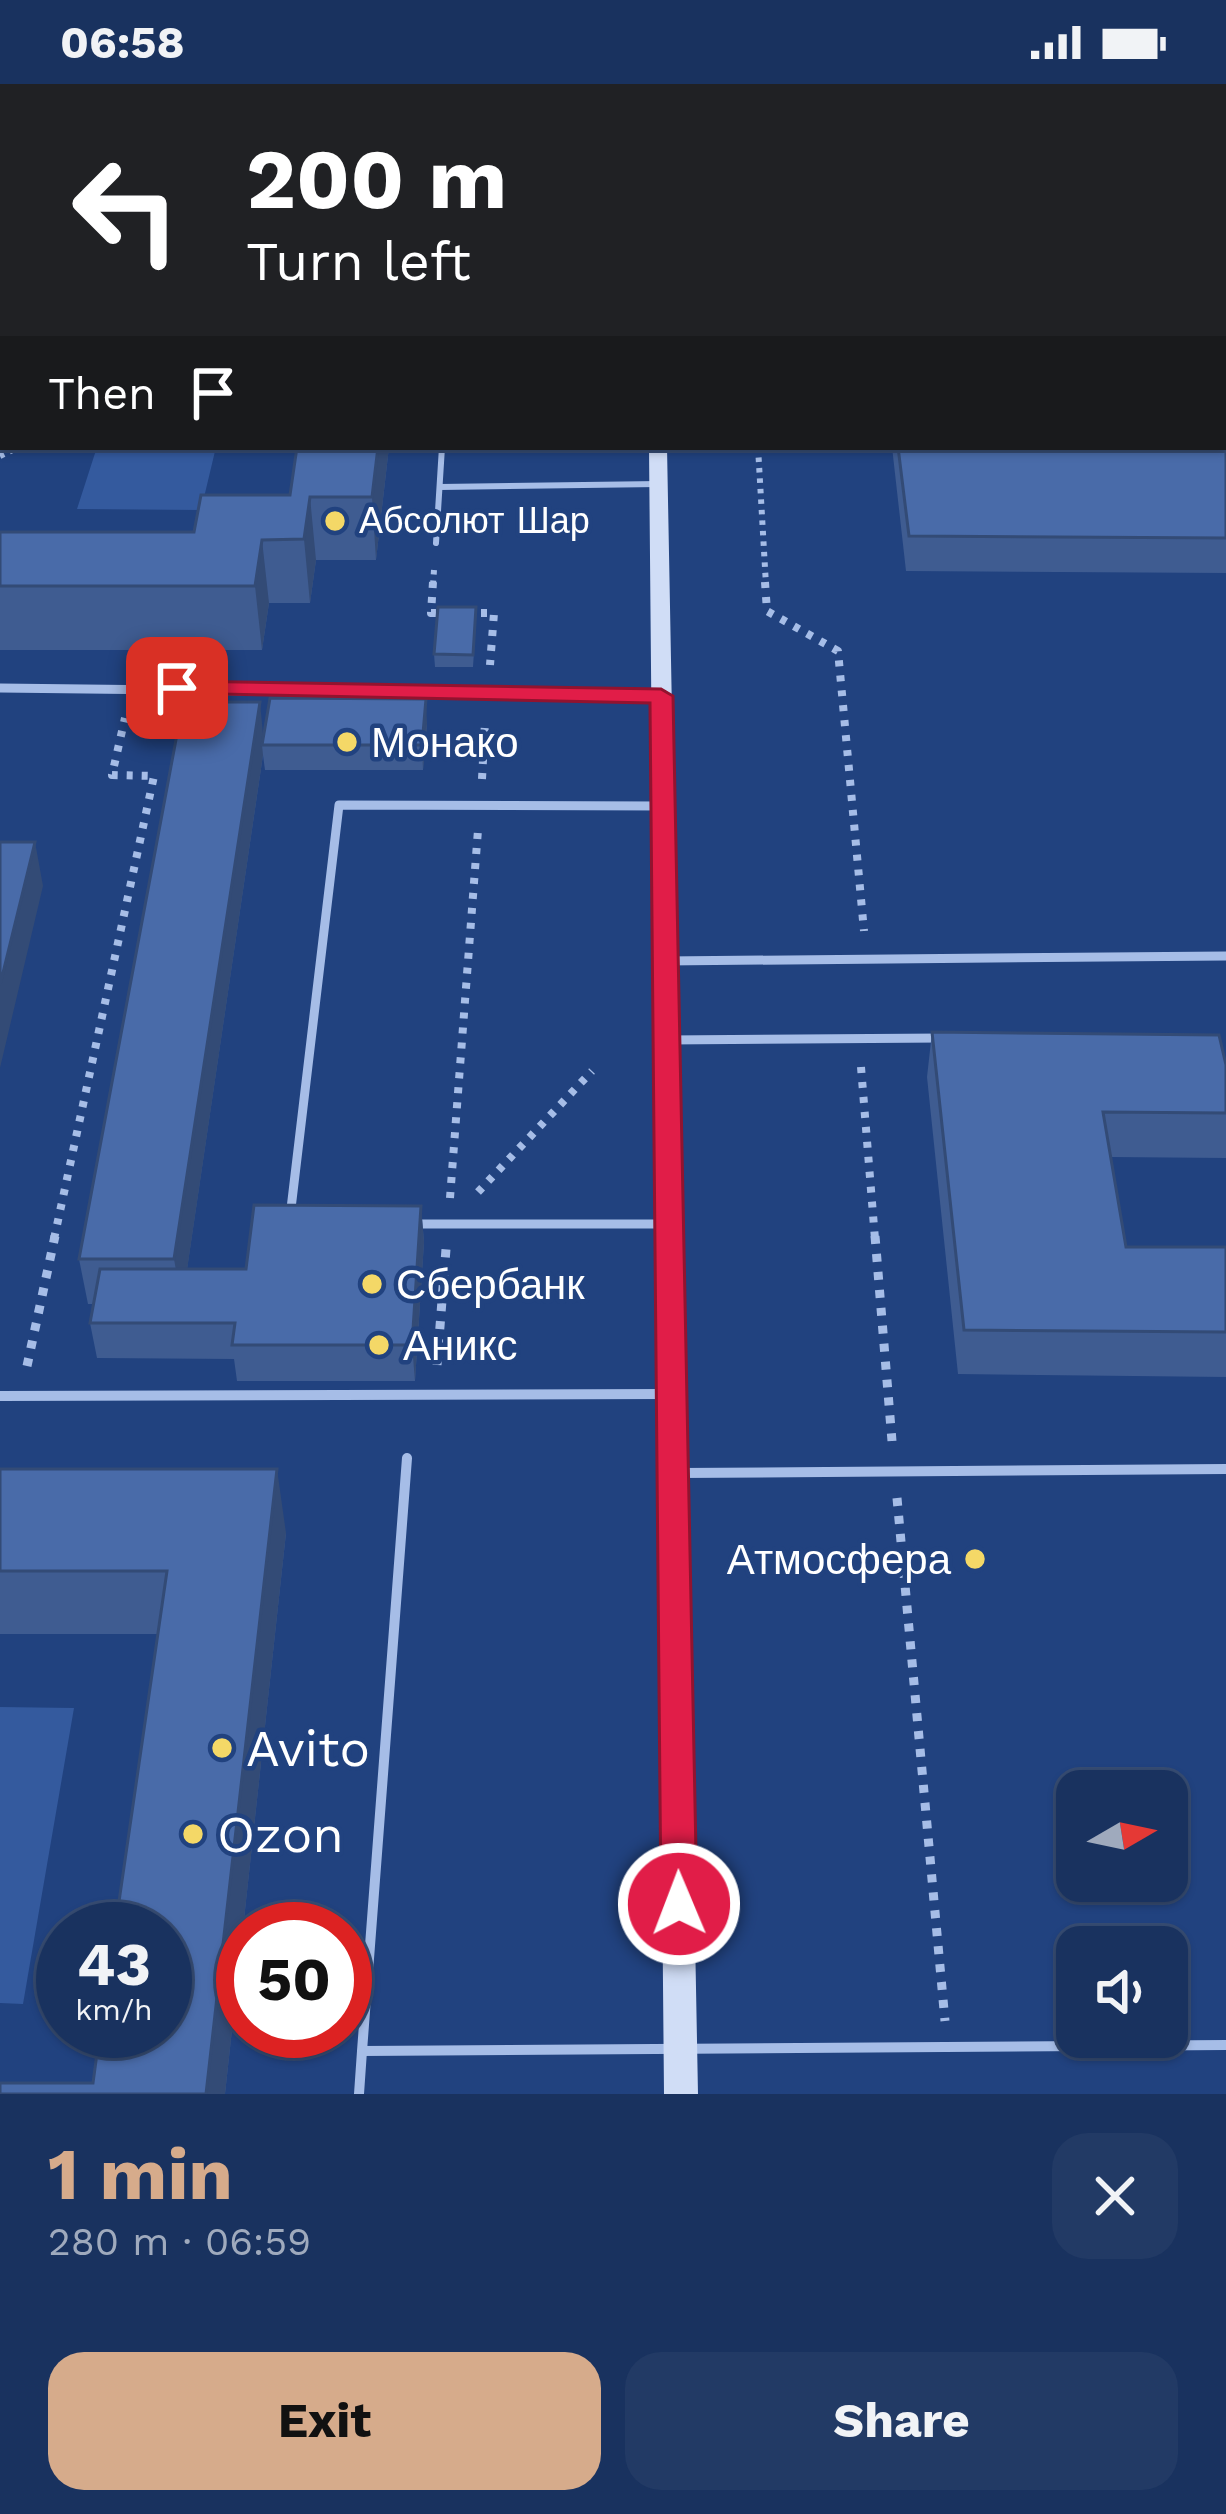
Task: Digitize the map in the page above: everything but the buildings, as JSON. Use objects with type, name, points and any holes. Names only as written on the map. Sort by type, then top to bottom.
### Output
[{"type":"main road","points":[[658,450],[681,2094]]},
{"type":"lane","points":[[436,544],[442,450]]},
{"type":"lane","points":[[440,487],[658,484]]},
{"type":"lane","points":[[0,688],[661,696]]},
{"type":"lane","points":[[312,1224],[289,1224],[339,805],[663,806]]},
{"type":"lane","points":[[665,962],[1226,956]]},
{"type":"lane","points":[[667,1040],[945,1038]]},
{"type":"lane","points":[[403,1224],[669,1224]]},
{"type":"lane","points":[[0,1396],[672,1394]]},
{"type":"lane","points":[[372,1916],[406,1458]]},
{"type":"lane","points":[[673,1473],[1226,1469]]},
{"type":"lane","points":[[372,2051],[1226,2045]]},
{"type":"lane","points":[[358,2094],[361,2058]]},
{"type":"path","points":[[758,450],[767,611],[838,651],[867,959]]},
{"type":"path","points":[[417,1394],[436,1381],[494,613],[431,613],[436,544]]},
{"type":"path","points":[[20,1396],[154,776],[112,775],[132,688]]},
{"type":"path","points":[[875,1038],[861,1067],[947,2047]]},
{"type":"path","points":[[839,1067],[861,1067]]},
{"type":"path","points":[[448,1224],[592,1071]]},
{"type":"shaded area","points":[[96,450],[215,450],[201,510],[77,509]]},
{"type":"shaded area","points":[[0,1707],[74,1708],[41,1902],[36,1902],[23,2004],[0,2003]]},
{"type":"place","name":"Абсолют Шар","points":[[335,521]]},
{"type":"place","name":"Монако","points":[[347,742]]},
{"type":"place","name":"Сбербанк","points":[[372,1284]]},
{"type":"place","name":"Аникс","points":[[379,1345]]},
{"type":"place","name":"Атмосфера","points":[[975,1559]]},
{"type":"place","name":"Avito","points":[[222,1748]]},
{"type":"place","name":"Ozon","points":[[193,1834]]},
{"type":"route","points":[[177,688],[661,696],[679,1904]]}]
